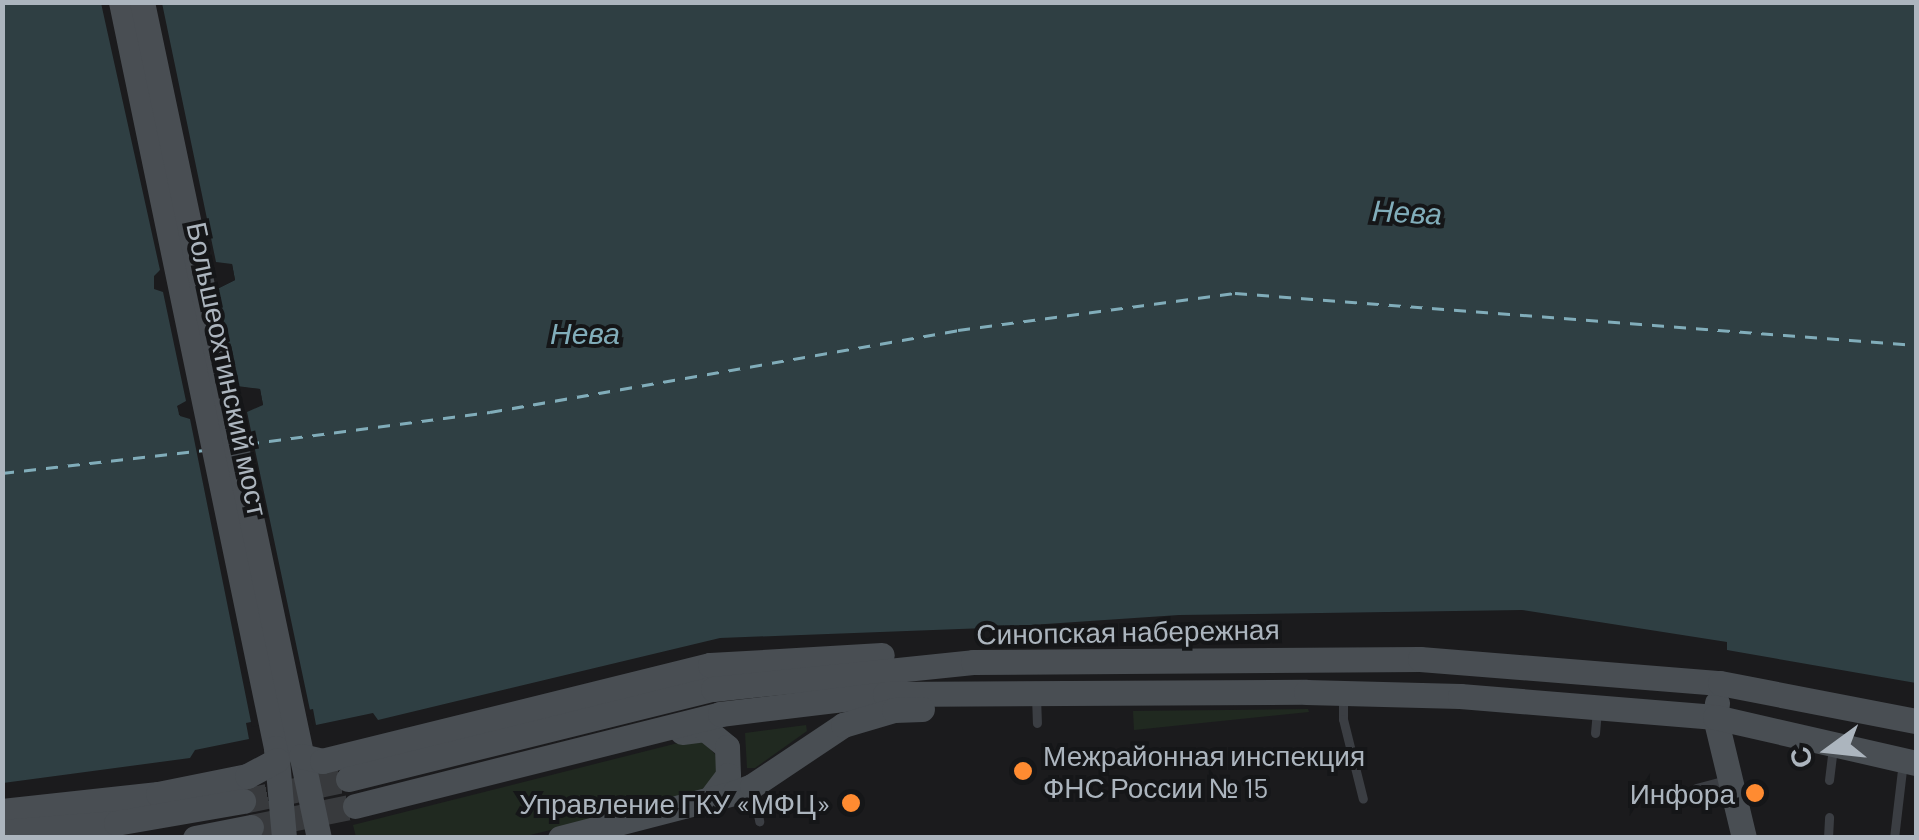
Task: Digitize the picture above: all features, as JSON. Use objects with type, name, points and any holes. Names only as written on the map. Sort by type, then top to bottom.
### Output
[{"type":"main road","name":"Большеохтинский мост","points":[[121,2],[288,752]]},
{"type":"main road","name":"Большеохтинский мост","points":[[142,2],[288,752]]},
{"type":"main road","points":[[2,810],[158,794],[248,776],[288,752],[322,761],[710,665],[862,655],[902,656],[930,666]]},
{"type":"main road","name":"Синопская набережная","points":[[348,779],[713,689],[930,666],[1022,661],[1420,659],[1720,684],[1916,721]]},
{"type":"main road","points":[[1720,684],[1716,717],[1744,838]]},
{"type":"main road","points":[[355,806],[720,714],[885,694],[1343,692],[1598,706],[1716,717],[1910,762]]},
{"type":"main road","points":[[560,838],[752,786],[867,717],[894,710],[962,707],[992,695]]},
{"type":"main road","points":[[633,737],[655,739],[693,729],[706,729],[718,737],[727,747],[728,776],[709,800]]},
{"type":"main road","points":[[284,838],[288,752]]},
{"type":"main road","points":[[288,752],[319,838]]},
{"type":"main road","points":[[2,832],[116,822],[243,800]]},
{"type":"main road","points":[[195,838],[251,827]]},
{"type":"lane","points":[[1343,692],[1343,719],[1363,799]]},
{"type":"lane","points":[[1036,694],[1037,724]]},
{"type":"lane","points":[[1595,733],[1598,706]]},
{"type":"lane","points":[[1829,780],[1833,744]]},
{"type":"lane","points":[[1894,838],[1910,762]]},
{"type":"lane","points":[[1696,788],[1729,779]]},
{"type":"lane","points":[[752,786],[759,821]]},
{"type":"lane","points":[[1828,817],[1828,838]]},
{"type":"shaded area","points":[[1133,711],[1309,712],[1134,730]]},
{"type":"shaded area","points":[[806,725],[807,731],[755,768],[747,768],[745,733]]},
{"type":"shaded area","points":[[686,741],[704,743],[716,755],[717,775],[697,794],[522,837],[356,837],[353,825]]},
{"type":"water","name":"Нева","points":[[2,3],[1916,3],[1916,683],[1727,650],[1727,642],[1522,610],[1179,615],[986,628],[720,638],[378,720],[373,713],[316,725],[313,709],[246,723],[249,739],[195,750],[190,758],[3,783]],"holes":[[[232,264],[235,280],[217,289],[154,288],[160,270]],[[238,387],[260,389],[263,405],[179,415],[178,406]]]},
{"type":"pier","points":[[101,3],[162,3],[216,262],[232,264],[235,280],[217,289],[237,386],[260,389],[263,405],[247,412],[314,729],[309,715],[252,727],[190,419],[180,416],[177,406],[186,401],[163,292],[154,289],[154,276],[160,270]]},
{"type":"ferry route","points":[[247,444],[490,412],[958,330],[1235,293],[1916,345]]},
{"type":"ferry route","points":[[2,473],[205,450]]},
{"type":"tunnel","points":[[243,801],[348,779]]},
{"type":"tunnel","points":[[251,827],[355,806]]},
{"type":"place","name":"Межрайонная инспекция ФНС России № 15","points":[[1023,771]]},
{"type":"place","name":"Инфора","points":[[1755,793]]},
{"type":"place","name":"Управление ГКУ «МФЦ»","points":[[851,803]]}]
